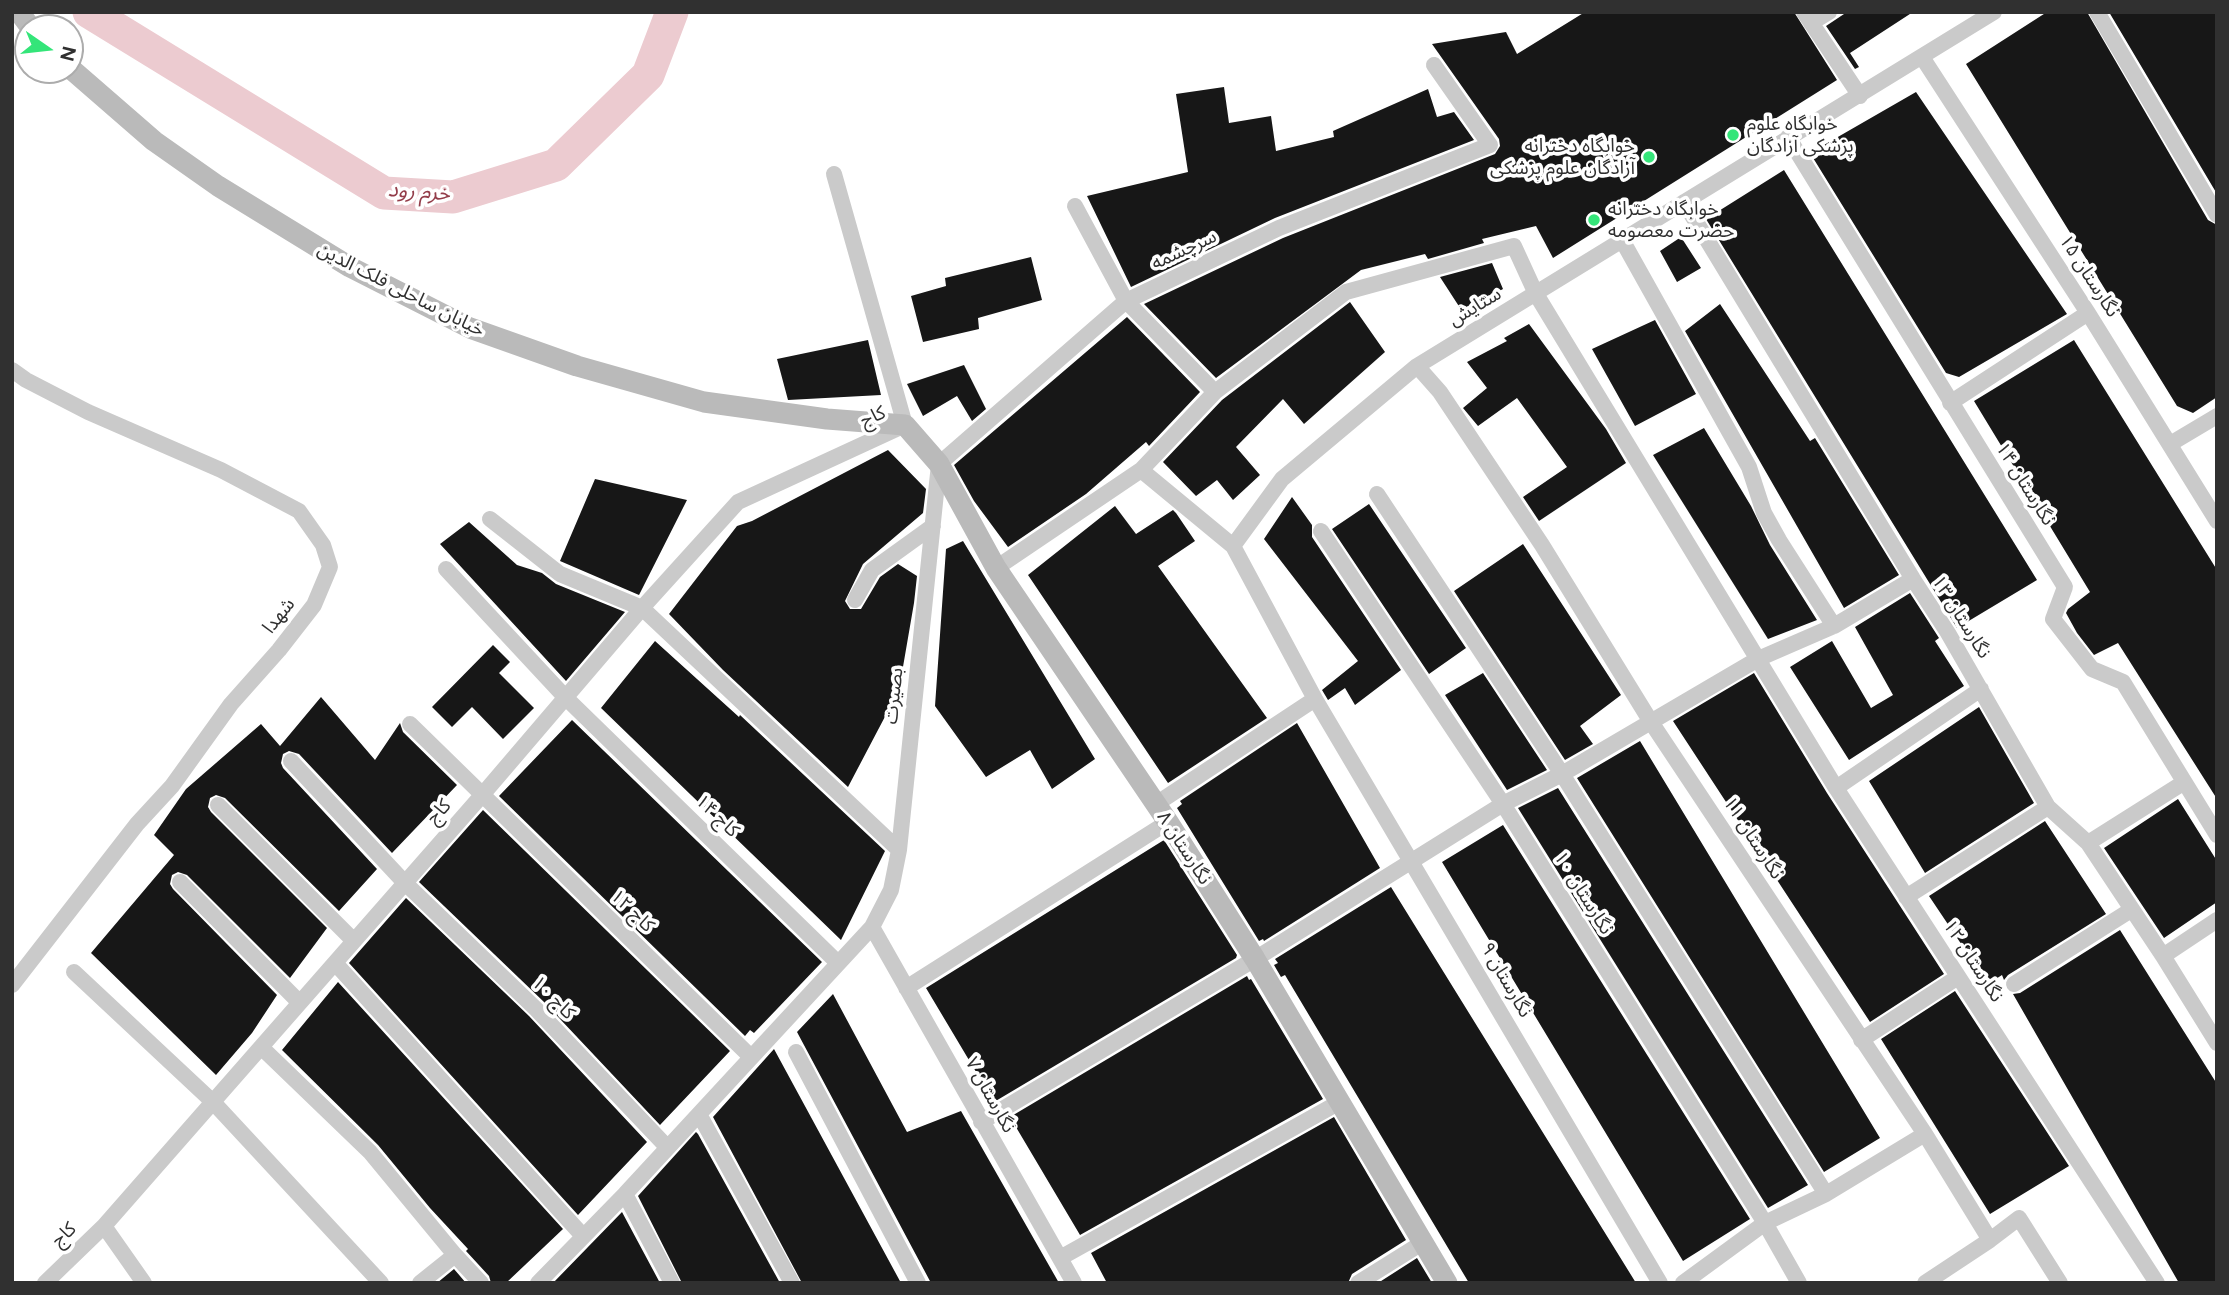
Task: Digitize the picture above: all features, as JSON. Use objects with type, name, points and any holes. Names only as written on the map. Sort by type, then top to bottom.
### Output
[{"type":"street","points":[[1829,12],[1807,18],[1860,96]]},
{"type":"street","name":"ستایش","points":[[1233,546],[1282,479],[1417,366],[1994,12]]},
{"type":"street","points":[[2097,12],[2217,215]]},
{"type":"street","name":"نگارستان ۱۵","points":[[1922,57],[2088,313],[2217,521]]},
{"type":"street","name":"سرچشمه","points":[[939,464],[1126,301],[1279,228],[1490,145],[1434,65]]},
{"type":"street","name":"خیابان ساحلی فلک الدین","points":[[84,80],[154,141],[218,186],[350,267],[470,328],[577,366],[704,402],[827,419],[905,425]]},
{"type":"street","name":"نگارستان ۱۴","points":[[1788,138],[2065,587],[2053,619],[2092,669],[2123,682],[2217,835]]},
{"type":"street","points":[[834,174],[905,425]]},
{"type":"street","name":"نگارستان ۱۳","points":[[1684,202],[1981,689],[2048,807],[2088,843],[2217,1042]]},
{"type":"street","points":[[996,568],[1141,470],[1215,392],[1126,301],[1075,206]]},
{"type":"street","points":[[1622,240],[1749,467],[1764,513],[1834,626]]},
{"type":"street","name":"نگارستان ۱۲","points":[[1215,392],[1346,292],[1514,246],[1536,294],[1836,788],[2157,1283]]},
{"type":"street","points":[[1950,403],[2088,313]]},
{"type":"street","name":"نگارستان ۱۱","points":[[1417,366],[1440,392],[1542,545],[1651,722],[1925,1134],[1990,1240]]},
{"type":"street","name":"شهدا","points":[[12,370],[88,412],[221,470],[299,511],[323,545],[330,568],[314,605],[231,704],[172,786],[137,824],[12,985]]},
{"type":"street","points":[[2170,444],[2217,416]]},
{"type":"street","name":"نگارستان ۸","points":[[905,425],[939,464],[996,568],[1156,803],[1255,959],[1447,1283]]},
{"type":"street","name":"کاج","points":[[44,1283],[104,1226],[483,794],[642,608],[738,502],[905,425]]},
{"type":"street","name":"بصیرت","points":[[538,1283],[625,1194],[872,926],[891,890],[899,850],[939,464]]},
{"type":"street","points":[[1141,470],[1233,546],[1315,699],[1156,803]]},
{"type":"street","points":[[1377,494],[1562,774],[1826,1194]]},
{"type":"street","points":[[490,519],[560,574],[642,608],[899,850]]},
{"type":"street","points":[[855,600],[872,570],[933,526]]},
{"type":"street","name":"نگارستان ۱۰","points":[[1321,531],[1503,804],[1765,1223],[1799,1283]]},
{"type":"street","name":"کاج ۱۴","points":[[446,569],[566,698],[838,963]]},
{"type":"street","points":[[981,1122],[1255,959],[1503,804],[1562,774],[1758,659],[1834,626],[1913,579]]},
{"type":"street","points":[[1836,788],[1981,689]]},
{"type":"street","name":"نگارستان ۹","points":[[1315,699],[1660,1283]]},
{"type":"street","name":"کاج ۱۲","points":[[410,724],[751,1057]]},
{"type":"street","name":"کاج ۱۰","points":[[291,761],[405,883],[536,1009],[667,1147]]},
{"type":"street","points":[[2088,843],[2183,783]]},
{"type":"street","points":[[218,805],[354,941]]},
{"type":"street","points":[[1906,897],[2048,807]]},
{"type":"street","points":[[906,988],[1168,822]]},
{"type":"street","points":[[180,882],[299,1002]]},
{"type":"street","points":[[2014,984],[2132,911]]},
{"type":"street","points":[[2163,956],[2217,920]]},
{"type":"street","name":"نگارستان ۷","points":[[872,926],[1074,1283]]},
{"type":"street","points":[[335,963],[583,1236]]},
{"type":"street","points":[[74,972],[213,1102],[381,1283]]},
{"type":"street","points":[[1861,1040],[1958,977]]},
{"type":"street","points":[[261,1047],[370,1152],[481,1283]]},
{"type":"street","points":[[796,1052],[918,1283]]},
{"type":"street","points":[[1060,1258],[1338,1103]]},
{"type":"street","points":[[699,1114],[792,1283]]},
{"type":"street","points":[[1683,1283],[1765,1223],[1826,1194],[1925,1134]]},
{"type":"street","points":[[625,1194],[672,1283]]},
{"type":"street","points":[[1925,1283],[2019,1218],[2060,1283]]},
{"type":"street","points":[[104,1226],[144,1283]]},
{"type":"street","points":[[1358,1283],[1422,1243]]},
{"type":"street","points":[[419,1283],[455,1255]]},
{"type":"building","points":[[1585,12],[1794,12],[1837,80],[1553,258],[1536,226],[1482,239],[1484,243],[1428,259],[1425,254],[1361,270],[1216,378],[1144,304],[1283,238],[1495,154],[1500,146],[1499,139],[1432,44],[1506,32],[1517,54]]},
{"type":"building","points":[[1847,12],[1913,12],[1850,53],[1859,67],[1855,69],[1826,26]]},
{"type":"building","points":[[2047,12],[2087,12],[2208,220],[2217,225],[2217,397],[2193,413],[2177,406],[1966,64]]},
{"type":"building","points":[[2109,12],[2217,12],[2217,194]]},
{"type":"building","points":[[1224,87],[1229,123],[1271,116],[1276,151],[1334,137],[1333,131],[1428,89],[1437,117],[1454,112],[1474,140],[1275,218],[1131,287],[1087,196],[1188,172],[1176,94]]},
{"type":"building","points":[[1916,92],[2067,314],[1959,377],[1946,373],[1810,153]]},
{"type":"building","points":[[1784,170],[2037,580],[1957,628],[1706,219]]},
{"type":"building","points":[[1681,237],[1701,268],[1677,282],[1660,251]]},
{"type":"building","points":[[1031,257],[1042,300],[978,318],[979,329],[923,342],[911,296],[946,286],[945,278]]},
{"type":"building","points":[[1492,263],[1503,289],[1462,311],[1440,277]]},
{"type":"building","points":[[1350,302],[1385,352],[1304,424],[1283,399],[1236,447],[1260,475],[1233,500],[1217,480],[1196,496],[1163,462],[1222,400]]},
{"type":"building","points":[[1720,304],[1810,441],[1815,438],[1899,575],[1844,608],[1685,331]]},
{"type":"building","points":[[1127,317],[1200,392],[1149,446],[1146,442],[1086,494],[1008,547],[974,501],[954,465]]},
{"type":"building","points":[[1655,320],[1696,394],[1635,426],[1592,349]]},
{"type":"building","points":[[1529,324],[1606,429],[1626,463],[1539,521],[1523,497],[1567,467],[1517,398],[1478,426],[1463,408],[1487,388],[1467,362],[1507,341],[1504,338]]},
{"type":"building","points":[[868,340],[881,395],[788,400],[777,359]]},
{"type":"building","points":[[2074,340],[2217,570],[2217,799],[2118,643],[2094,655],[2077,633],[2066,613],[2090,592],[1974,401]]},
{"type":"building","points":[[964,365],[986,409],[972,421],[957,396],[923,416],[907,384]]},
{"type":"building","points":[[1704,428],[1751,506],[1770,545],[1817,620],[1768,639],[1653,455]]},
{"type":"building","points":[[888,450],[926,489],[923,513],[863,564],[845,601],[850,609],[861,609],[880,577],[898,564],[917,576],[914,603],[899,690],[848,787],[723,670],[669,614],[737,526],[752,521]]},
{"type":"building","points":[[595,479],[687,500],[639,595],[560,561]]},
{"type":"building","points":[[1292,497],[1312,525],[1312,537],[1401,670],[1355,705],[1345,688],[1328,700],[1322,690],[1358,661],[1264,539]]},
{"type":"building","points":[[1369,504],[1466,648],[1429,674],[1332,529]]},
{"type":"building","points":[[1115,506],[1136,534],[1173,510],[1176,513],[1195,541],[1158,566],[1267,718],[1168,783],[1028,575]]},
{"type":"building","points":[[469,522],[517,565],[542,573],[556,584],[625,612],[566,681],[440,544]]},
{"type":"building","points":[[963,541],[1095,759],[1052,789],[1030,750],[986,777],[935,706],[946,549]]},
{"type":"building","points":[[1523,544],[1621,695],[1580,726],[1593,744],[1565,760],[1454,591]]},
{"type":"building","points":[[1910,593],[1939,638],[1935,641],[1964,686],[1849,760],[1790,667],[1832,641],[1871,708],[1893,695],[1855,627]]},
{"type":"building","points":[[655,641],[739,717],[740,715],[885,851],[841,940],[601,708]]},
{"type":"building","points":[[493,645],[510,662],[499,673],[534,708],[503,739],[472,707],[452,727],[432,707]]},
{"type":"building","points":[[1483,673],[1547,770],[1507,790],[1445,695]]},
{"type":"building","points":[[1754,673],[1827,793],[1944,974],[1870,1022],[1673,721]]},
{"type":"building","points":[[321,697],[375,760],[400,723],[403,732],[457,785],[392,853],[299,754],[289,751],[283,754],[283,768],[377,869],[339,911],[225,798],[216,795],[210,798],[208,807],[211,812],[327,928],[290,978],[187,875],[178,872],[172,875],[170,884],[173,889],[277,995],[252,1033],[216,1075],[91,953],[174,855],[154,835],[186,789],[261,724],[280,746]]},
{"type":"building","points":[[1979,707],[2034,803],[1925,873],[1869,781]]},
{"type":"building","points":[[572,720],[822,962],[754,1033],[750,1030],[745,1036],[499,796]]},
{"type":"building","points":[[1297,723],[1380,868],[1264,941],[1259,941],[1177,808],[1182,804],[1180,801]]},
{"type":"building","points":[[1640,741],[1880,1138],[1824,1172],[1577,778]]},
{"type":"building","points":[[1558,788],[1808,1185],[1768,1208],[1518,808]]},
{"type":"building","points":[[2178,799],[2217,861],[2217,902],[2164,938],[2104,848]]},
{"type":"building","points":[[483,810],[730,1051],[660,1125],[544,1002],[419,882]]},
{"type":"building","points":[[2045,821],[2106,914],[2004,980],[2002,975],[1988,984],[1929,896]]},
{"type":"building","points":[[1503,825],[1750,1219],[1683,1261],[1442,862]]},
{"type":"building","points":[[1164,840],[1237,955],[1236,958],[994,1102],[926,988]]},
{"type":"building","points":[[1391,887],[1636,1283],[1469,1283],[1285,975],[1281,977],[1274,965],[1278,963],[1275,959]]},
{"type":"building","points":[[406,898],[529,1016],[647,1142],[578,1215],[349,963]]},
{"type":"building","points":[[2120,930],[2217,1084],[2217,1283],[2179,1283],[2013,994],[2020,993]]},
{"type":"building","points":[[1247,976],[1323,1099],[1080,1235],[1010,1117]]},
{"type":"building","points":[[338,982],[563,1229],[506,1283],[491,1283],[489,1276],[466,1251],[468,1249],[378,1145],[282,1050]]},
{"type":"building","points":[[1955,991],[2069,1166],[1990,1214],[1881,1039]]},
{"type":"building","points":[[833,994],[907,1132],[961,1111],[1059,1283],[931,1283],[797,1032]]},
{"type":"building","points":[[774,1049],[901,1283],[802,1283],[713,1117]]},
{"type":"building","points":[[1334,1117],[1406,1240],[1352,1274],[1348,1283],[1107,1283],[1091,1253]]},
{"type":"building","points":[[696,1132],[780,1283],[682,1283],[638,1196]]},
{"type":"building","points":[[622,1212],[660,1283],[553,1283]]},
{"type":"building","points":[[1417,1258],[1432,1283],[1378,1283]]},
{"type":"building","points":[[454,1269],[466,1283],[437,1283]]},
{"type":"waterway","name":"خرم رود","points":[[89,12],[384,193],[453,197],[556,165],[648,75],[672,12]]},
{"type":"place","name":"خوابگاه علوم پزشکی آزادگان","points":[[1733,135]]},
{"type":"place","name":"خوابگاه دخترانه آزادگان علوم پزشکی","points":[[1649,157]]},
{"type":"place","name":"خوابگاه دخترانه حضرت معصومه","points":[[1594,220]]}]
